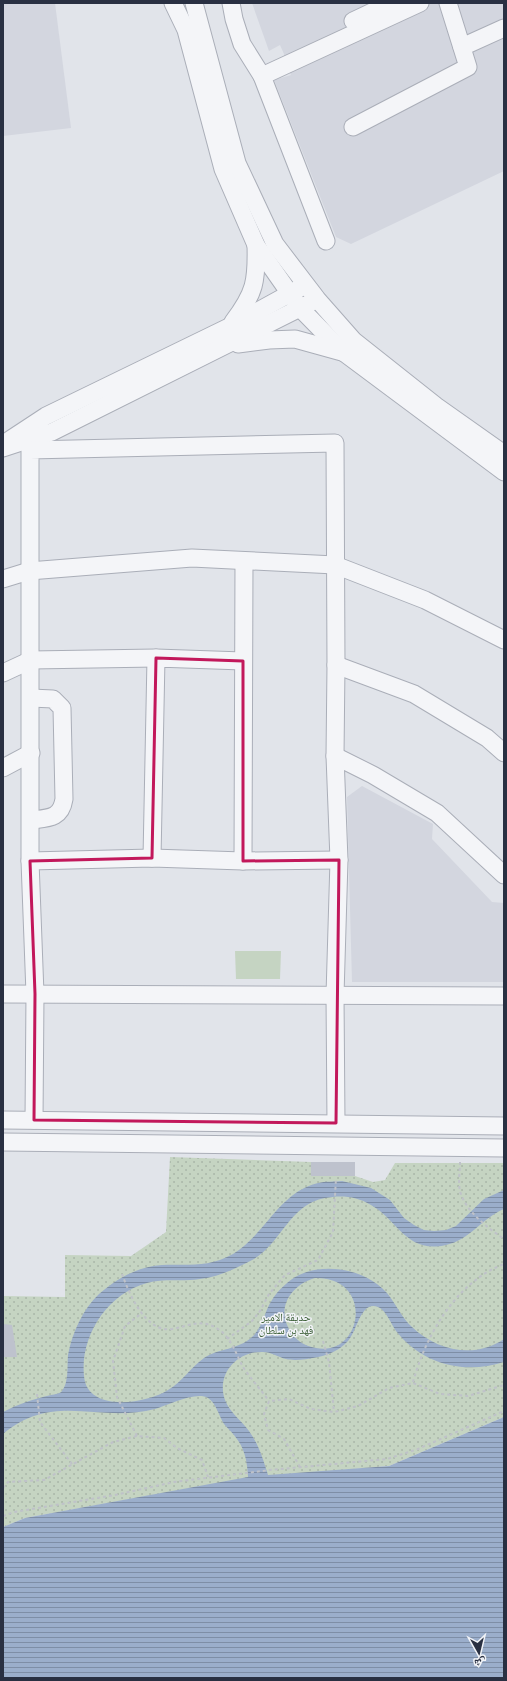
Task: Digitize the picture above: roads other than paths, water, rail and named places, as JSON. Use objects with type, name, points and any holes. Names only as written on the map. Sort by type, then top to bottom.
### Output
[{"type":"street","points":[[173,3],[186,30],[223,169],[256,245],[292,312],[343,352],[504,472]]},
{"type":"street","points":[[194,3],[237,164],[275,244],[316,299],[354,341],[436,406],[504,454]]},
{"type":"street","points":[[230,3],[242,44],[259,72],[326,241]]},
{"type":"street","points":[[353,127],[468,67],[448,3]]},
{"type":"street","points":[[259,72],[399,6]]},
{"type":"street","points":[[462,47],[504,28]]},
{"type":"street","points":[[230,327],[247,303],[257,275],[256,245]]},
{"type":"street","points":[[3,445],[35,436],[306,285]]},
{"type":"street","points":[[3,448],[35,436],[224,346],[316,299]]},
{"type":"street","points":[[224,346],[269,340],[295,339],[343,352]]},
{"type":"street","points":[[35,436],[335,443],[335,756],[339,860],[335,995],[336,1123]]},
{"type":"street","points":[[34,1120],[35,994],[30,861],[30,571],[35,436]]},
{"type":"street","points":[[3,579],[30,571],[192,558],[335,564],[425,600],[504,640]]},
{"type":"street","points":[[243,861],[244,560]]},
{"type":"street","points":[[3,673],[31,660],[156,658],[243,661]]},
{"type":"street","points":[[152,858],[156,658]]},
{"type":"street","points":[[336,665],[414,694],[487,738],[504,753]]},
{"type":"street","points":[[31,698],[53,699],[62,708],[64,799],[63,807],[58,814],[51,818],[31,820]]},
{"type":"street","points":[[3,768],[31,753]]},
{"type":"street","points":[[335,756],[373,775],[437,813],[504,875]]},
{"type":"street","points":[[30,861],[152,858],[243,861],[339,860]]},
{"type":"street","points":[[3,994],[504,996]]},
{"type":"street","points":[[3,1120],[504,1126]]},
{"type":"street","points":[[3,1142],[504,1148]]},
{"type":"water","points":[[342,1181],[371,1188],[390,1200],[404,1218],[424,1230],[446,1230],[456,1226],[484,1199],[504,1190],[504,1209],[489,1218],[462,1239],[446,1245],[432,1246],[421,1245],[412,1240],[380,1211],[360,1200],[348,1197],[337,1197],[325,1198],[313,1202],[295,1215],[264,1252],[241,1266],[228,1272],[207,1278],[147,1283],[120,1297],[108,1307],[92,1332],[84,1361],[84,1376],[88,1388],[95,1396],[106,1400],[119,1402],[133,1401],[158,1395],[178,1383],[204,1358],[247,1341],[259,1329],[272,1300],[284,1286],[299,1275],[321,1269],[346,1270],[369,1279],[379,1285],[387,1293],[412,1327],[433,1342],[444,1347],[456,1350],[481,1349],[504,1339],[504,1362],[489,1366],[474,1367],[459,1367],[445,1364],[418,1352],[396,1331],[381,1309],[372,1306],[367,1308],[363,1313],[347,1342],[337,1350],[318,1357],[297,1360],[286,1359],[266,1352],[253,1353],[244,1356],[230,1366],[223,1382],[223,1391],[227,1405],[249,1431],[255,1442],[268,1475],[389,1466],[504,1417],[504,1678],[3,1678],[3,1527],[25,1518],[248,1477],[246,1460],[241,1445],[224,1424],[211,1400],[203,1396],[190,1397],[155,1409],[134,1413],[59,1411],[41,1414],[22,1421],[3,1434],[3,1412],[26,1402],[62,1391],[67,1379],[68,1355],[72,1338],[83,1314],[99,1294],[120,1278],[153,1266],[198,1264],[224,1258],[233,1254],[244,1246],[282,1204],[293,1195],[304,1188],[318,1183]],"holes":[[[315,1278],[334,1281],[347,1290],[354,1302],[356,1316],[352,1330],[344,1341],[332,1348],[316,1348],[308,1346],[300,1342],[291,1333],[285,1320],[284,1312],[286,1304],[294,1291],[307,1281]]]},
{"type":"park label","name":"حديقة الامير فهد بن سلطان","points":[[286,1323]]}]
